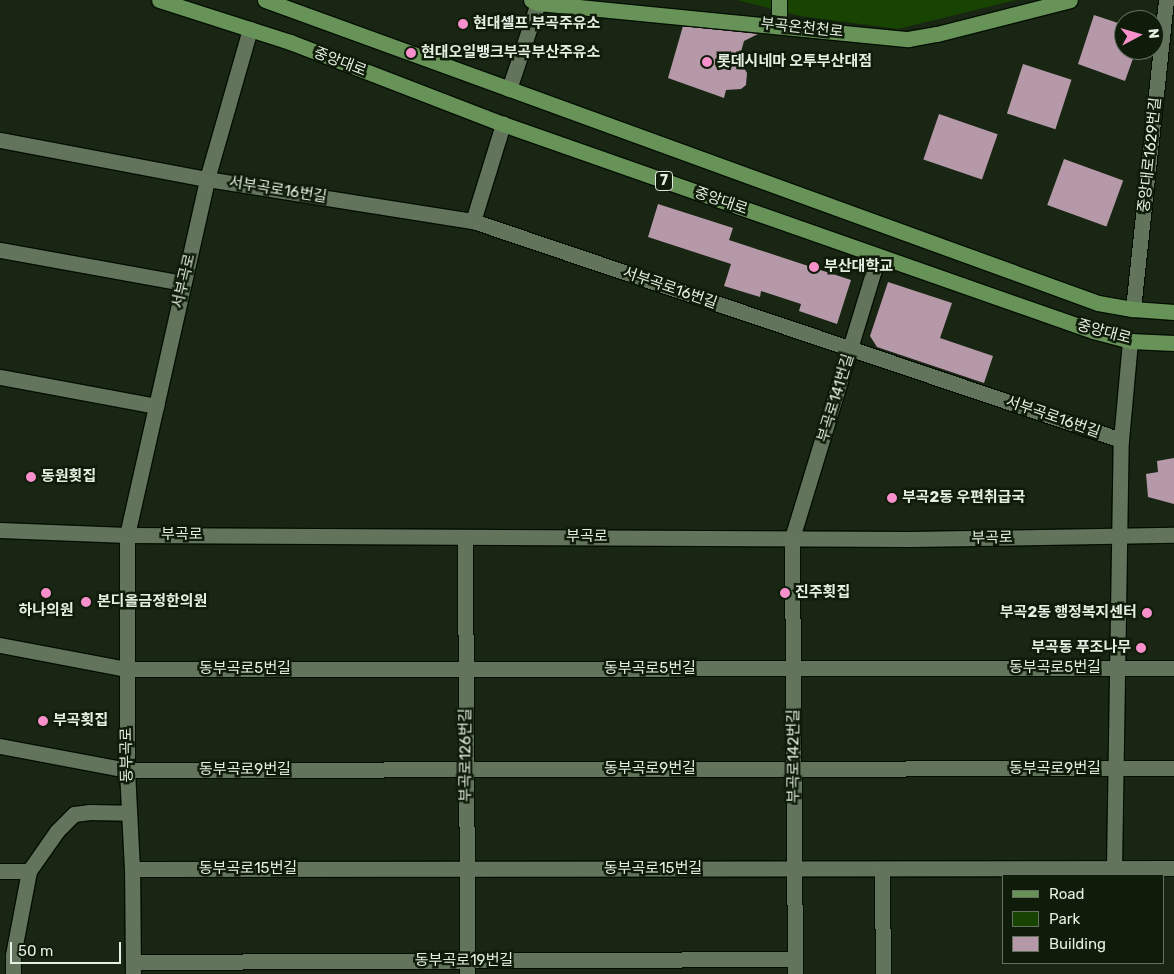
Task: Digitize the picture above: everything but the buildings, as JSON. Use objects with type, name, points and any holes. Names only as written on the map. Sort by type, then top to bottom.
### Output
[{"type":"main road","name":"중앙대로","points":[[159,0],[290,42],[503,124],[1093,331],[1130,341],[1174,343]]},
{"type":"main road","name":"중앙대로","points":[[265,0],[1098,303],[1133,309],[1174,312]]},
{"type":"main road","name":"부곡온천천로","points":[[534,1],[779,13],[908,39],[937,34],[1070,0]]},
{"type":"street","name":"중앙대로1629번길","points":[[1133,309],[1166,0]]},
{"type":"street","points":[[509,89],[534,1]]},
{"type":"street","name":"서부곡로","points":[[127,535],[207,178],[250,29]]},
{"type":"street","points":[[473,221],[503,124]]},
{"type":"street","name":"서부곡로16번길","points":[[0,140],[207,178],[473,221],[1122,440]]},
{"type":"street","points":[[0,250],[183,283]]},
{"type":"street","name":"부곡로141번길","points":[[792,538],[878,257]]},
{"type":"street","points":[[1114,868],[1122,440],[1130,341]]},
{"type":"street","points":[[0,377],[156,406]]},
{"type":"street","name":"부곡로","points":[[0,530],[127,535],[910,539],[1174,535]]},
{"type":"street","name":"동부곡로","points":[[127,535],[127,770],[132,869],[133,968]]},
{"type":"street","name":"부곡로126번길","points":[[465,537],[467,967]]},
{"type":"street","name":"부곡로142번길","points":[[792,538],[795,967]]},
{"type":"street","name":"동부곡로5번길","points":[[0,645],[126,669],[1174,668]]},
{"type":"street","name":"동부곡로9번길","points":[[0,746],[127,770],[1174,768]]},
{"type":"street","points":[[13,974],[6,955],[29,871],[57,831],[74,814],[90,812],[129,813]]},
{"type":"street","points":[[882,868],[883,974]]},
{"type":"street","name":"동부곡로15번길","points":[[132,869],[1174,868]]},
{"type":"street","points":[[0,871],[29,871]]},
{"type":"street","name":"동부곡로19번길","points":[[133,968],[795,967]]},
{"type":"green space","points":[[737,0],[1016,0],[898,29],[800,16]]},
{"type":"place","name":"현대셀프 부곡주유소","points":[[463,24]]},
{"type":"place","name":"현대오일뱅크부곡부산주유소","points":[[411,53]]},
{"type":"place","name":"롯데시네마 오투부산대점","points":[[707,62]]},
{"type":"place","name":"부산대학교","points":[[814,267]]},
{"type":"place","name":"동원횟집","points":[[31,477]]},
{"type":"place","name":"부곡2동 우편취급국","points":[[892,498]]},
{"type":"place","name":"하나의원","points":[[46,593]]},
{"type":"place","name":"진주횟집","points":[[785,593]]},
{"type":"place","name":"본디올금정한의원","points":[[86,602]]},
{"type":"place","name":"부곡2동 행정복지센터","points":[[1147,613]]},
{"type":"place","name":"부곡동 푸조나무","points":[[1141,648]]},
{"type":"place","name":"부곡횟집","points":[[43,721]]}]
